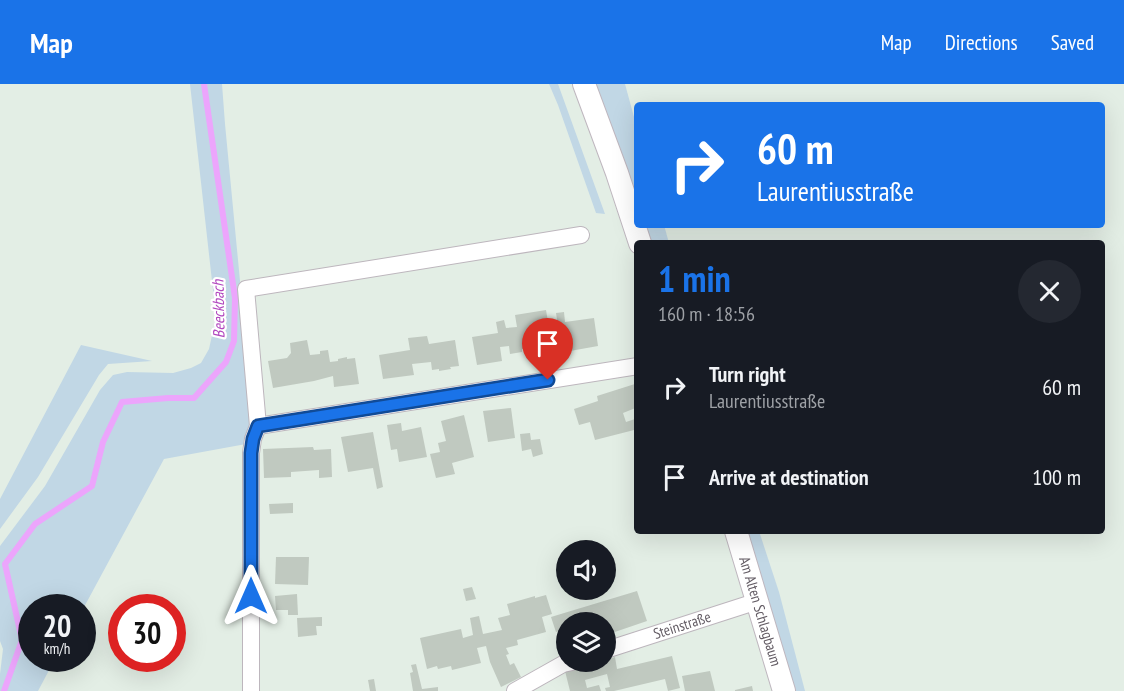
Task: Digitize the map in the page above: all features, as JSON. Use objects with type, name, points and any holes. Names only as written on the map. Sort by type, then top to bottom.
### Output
[{"type":"main road","points":[[584,84],[634,225]]},
{"type":"main road","name":"Am Alten Schlagbaum","points":[[737,534],[784,691]]},
{"type":"street","points":[[251,691],[251,453],[258,426],[246,289],[581,235]]},
{"type":"street","points":[[258,426],[634,367]]},
{"type":"street","name":"Steinstraße","points":[[616,648],[758,601]]},
{"type":"street","points":[[515,691],[556,668]]},
{"type":"shaded area","points":[[190,84],[222,84],[251,396],[246,444],[164,459],[91,594],[18,594],[18,672],[48,672],[38,691],[0,691],[3,649],[0,641],[0,546],[45,486],[100,390],[113,375],[127,372],[173,373],[201,363],[209,349],[216,317]]},
{"type":"shaded area","points":[[549,84],[558,84],[605,214],[596,213]]},
{"type":"shaded area","points":[[596,84],[625,84],[634,117],[634,191]]},
{"type":"shaded area","points":[[647,228],[665,228],[668,240],[651,240]]},
{"type":"shaded area","points":[[81,345],[152,361],[108,364],[99,375],[38,477],[0,529],[0,499]]},
{"type":"shaded area","points":[[748,534],[760,534],[779,592],[805,691],[794,691]]},
{"type":"building","points":[[546,310],[552,345],[541,346],[542,349],[532,351],[531,348],[522,349],[522,352],[510,354],[509,346],[500,347],[502,361],[477,365],[472,337],[498,333],[496,322],[504,320],[506,328],[517,327],[515,315]]},
{"type":"building","points":[[564,312],[565,322],[594,318],[598,346],[570,351],[568,337],[560,339],[556,313]]},
{"type":"building","points":[[427,336],[429,344],[455,340],[459,366],[439,371],[439,369],[432,370],[431,362],[412,364],[414,375],[383,379],[379,355],[410,350],[408,338]]},
{"type":"building","points":[[307,340],[310,355],[328,350],[330,362],[347,357],[347,359],[355,358],[359,384],[334,387],[333,376],[273,388],[268,361],[287,358],[291,353],[290,343]]},
{"type":"building","points":[[634,384],[634,409],[623,413],[626,422],[634,419],[634,430],[595,440],[590,422],[579,425],[574,409],[598,401],[597,396]]},
{"type":"building","points":[[511,408],[515,438],[488,442],[483,411]]},
{"type":"building","points":[[464,415],[474,457],[452,463],[455,474],[436,478],[430,454],[440,452],[438,443],[446,441],[441,421]]},
{"type":"building","points":[[401,423],[402,431],[421,427],[427,457],[399,462],[397,449],[391,450],[387,425]]},
{"type":"building","points":[[373,432],[383,487],[377,489],[373,468],[348,472],[341,437]]},
{"type":"building","points":[[530,433],[531,440],[540,439],[543,454],[533,457],[531,449],[522,451],[520,434]]},
{"type":"building","points":[[313,447],[314,450],[331,449],[332,477],[319,478],[319,470],[291,472],[291,477],[264,478],[263,449]]},
{"type":"building","points":[[293,503],[293,513],[270,514],[269,504]]},
{"type":"building","points":[[276,557],[309,557],[308,585],[275,584]]},
{"type":"building","points":[[472,587],[476,599],[466,601],[463,589]]},
{"type":"building","points":[[637,591],[647,621],[616,632],[616,612],[568,612],[607,600],[616,600],[616,597]]},
{"type":"building","points":[[297,594],[298,615],[288,615],[288,610],[276,610],[275,596]]},
{"type":"building","points":[[546,595],[552,614],[542,617],[546,632],[517,640],[518,645],[506,648],[510,665],[514,663],[521,677],[501,687],[486,646],[477,648],[481,663],[452,670],[451,666],[427,669],[420,638],[461,629],[463,638],[473,635],[470,618],[479,616],[483,634],[502,630],[498,618],[510,615],[507,604]]},
{"type":"building","points":[[556,615],[556,632],[551,617]]},
{"type":"building","points":[[322,617],[322,626],[316,626],[317,635],[298,637],[297,618]]},
{"type":"building","points":[[672,656],[680,688],[668,691],[665,679],[606,691],[605,688],[610,687],[607,674],[585,680],[587,688],[599,685],[601,691],[570,691],[565,672],[616,672],[616,663],[617,669]]},
{"type":"building","points":[[416,664],[422,689],[438,687],[438,691],[413,691],[410,673],[413,672],[411,665]]},
{"type":"building","points":[[710,671],[715,691],[685,691],[682,676]]},
{"type":"building","points":[[374,679],[376,691],[370,691],[368,680]]},
{"type":"building","points":[[752,686],[753,691],[735,691],[735,690]]},
{"type":"waterway","name":"Beeckbach","points":[[4,691],[22,640],[5,564],[35,524],[92,486],[103,442],[122,402],[194,398],[226,362],[234,341],[235,298],[204,84]]},
{"type":"route","points":[[251,596],[251,453],[258,426],[548,380]]}]
